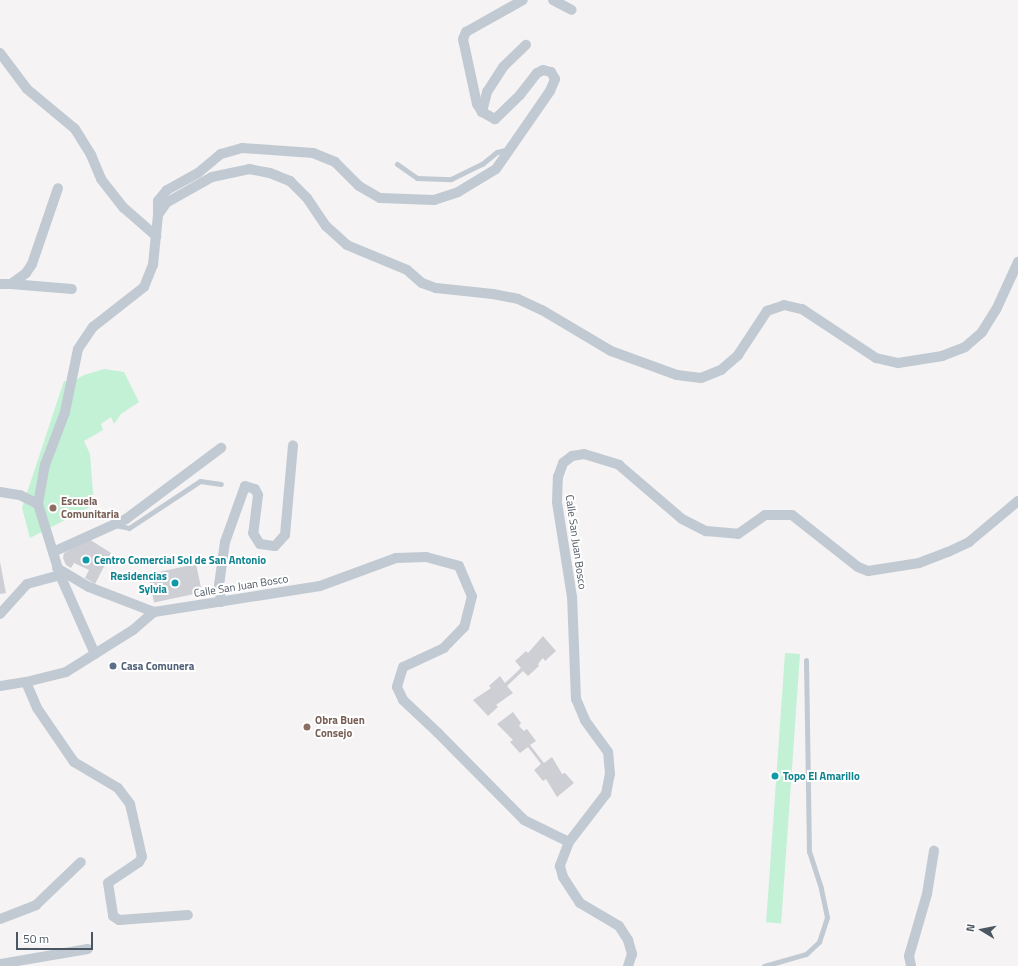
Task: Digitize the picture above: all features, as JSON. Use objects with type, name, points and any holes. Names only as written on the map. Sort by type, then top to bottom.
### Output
[{"type":"street","points":[[95,654],[58,571],[38,504],[45,465],[65,412],[78,348],[93,327],[144,287],[153,265],[158,201],[167,190],[198,173],[221,154],[242,148],[313,153],[335,162],[359,186],[380,198],[434,200],[458,192],[496,169],[512,148],[550,91],[555,79],[552,72],[543,70],[538,73],[520,95],[495,118],[482,112],[477,104],[463,38],[466,32],[523,0]]},
{"type":"street","points":[[553,0],[572,10]]},
{"type":"street","points":[[482,112],[487,92],[503,67],[526,45]]},
{"type":"street","points":[[0,54],[27,89],[75,130],[90,154],[100,179],[124,208],[156,236]]},
{"type":"street","points":[[158,215],[166,203],[212,177],[249,168],[270,173],[290,181],[307,198],[326,226],[347,245],[407,270],[422,283],[436,288],[493,294],[518,299],[542,310],[611,351],[677,375],[701,378],[721,370],[738,355],[767,311],[784,305],[802,309],[876,358],[898,363],[942,356],[965,346],[982,332],[996,310],[1018,262]]},
{"type":"street","points":[[11,284],[26,274],[32,264],[58,188]]},
{"type":"street","points":[[0,284],[72,289]]},
{"type":"street","points":[[221,602],[219,585],[225,542],[245,486],[255,489],[258,495],[252,532],[260,544],[275,546],[285,535],[293,445]]},
{"type":"street","points":[[53,552],[126,519],[221,448]]},
{"type":"street","name":"Calle San Juan Bosco","points":[[628,966],[632,954],[628,940],[619,926],[580,903],[563,877],[560,866],[568,842],[606,794],[610,774],[608,752],[585,720],[576,698],[572,597],[557,502],[558,477],[563,463],[572,456],[584,454],[619,465],[682,519],[706,530],[738,534],[764,516],[792,515],[858,567],[868,571],[919,562],[948,552],[969,542],[1018,501]]},
{"type":"street","points":[[0,492],[26,497],[38,504]]},
{"type":"street","name":"Calle San Juan Bosco","points":[[154,612],[320,586],[396,558],[426,557],[459,566],[472,596],[464,627],[444,648],[403,667],[397,687],[403,700],[438,733],[524,820],[568,842]]},
{"type":"street","points":[[0,686],[26,682],[66,672],[133,630],[154,612],[89,587],[58,571]]},
{"type":"street","points":[[0,614],[27,584],[58,571]]},
{"type":"street","points":[[26,682],[37,708],[74,762],[118,788],[130,804],[142,857],[139,862],[108,883],[113,916],[119,920],[188,915]]},
{"type":"street","points":[[911,966],[909,956],[927,894],[934,851]]},
{"type":"street","points":[[0,919],[36,905],[81,862]]},
{"type":"street","points":[[0,964],[88,949]]},
{"type":"lane","points":[[397,164],[417,178],[451,179],[482,164],[497,152],[512,148]]},
{"type":"lane","points":[[114,524],[129,528],[200,481],[221,484]]},
{"type":"lane","points":[[764,966],[806,954],[819,942],[827,918],[821,888],[809,852],[806,660]]},
{"type":"green space","points":[[104,369],[124,372],[139,402],[121,414],[114,424],[111,417],[101,424],[103,430],[84,441],[90,454],[94,505],[30,538],[22,508],[64,381],[72,382],[84,375]]},
{"type":"green space","points":[[785,653],[800,654],[781,923],[766,922]]},
{"type":"building","name":"Centro Comercial Sol de San Antonio","points":[[89,539],[111,553],[95,584],[85,578],[89,570],[74,563],[71,568],[66,565],[63,558],[64,553]]},
{"type":"building","points":[[0,562],[6,593],[0,594]]},
{"type":"building","name":"Residencias Sylvia","points":[[196,564],[202,592],[154,603],[148,574]]},
{"type":"building","points":[[543,636],[556,651],[545,661],[543,658],[538,664],[539,666],[528,676],[523,671],[507,686],[513,693],[496,705],[498,707],[488,716],[473,700],[491,688],[489,686],[500,676],[505,683],[521,668],[515,661],[526,651],[528,653]]},
{"type":"building","points":[[513,712],[521,723],[519,726],[524,731],[527,729],[536,741],[530,745],[544,763],[552,757],[562,774],[565,773],[574,783],[557,797],[546,779],[543,781],[534,770],[541,764],[528,747],[520,753],[510,742],[513,740],[497,724]]},
{"type":"place","name":"Escuela Comunitaria","points":[[53,508]]},
{"type":"place","name":"Centro Comercial Sol de San Antonio","points":[[86,560]]},
{"type":"place","name":"Residencias Sylvia","points":[[175,583]]},
{"type":"place","name":"Casa Comunera","points":[[113,666]]},
{"type":"place","name":"Obra Buen Consejo","points":[[307,727]]},
{"type":"place","name":"Topo El Amarillo","points":[[775,776]]}]
